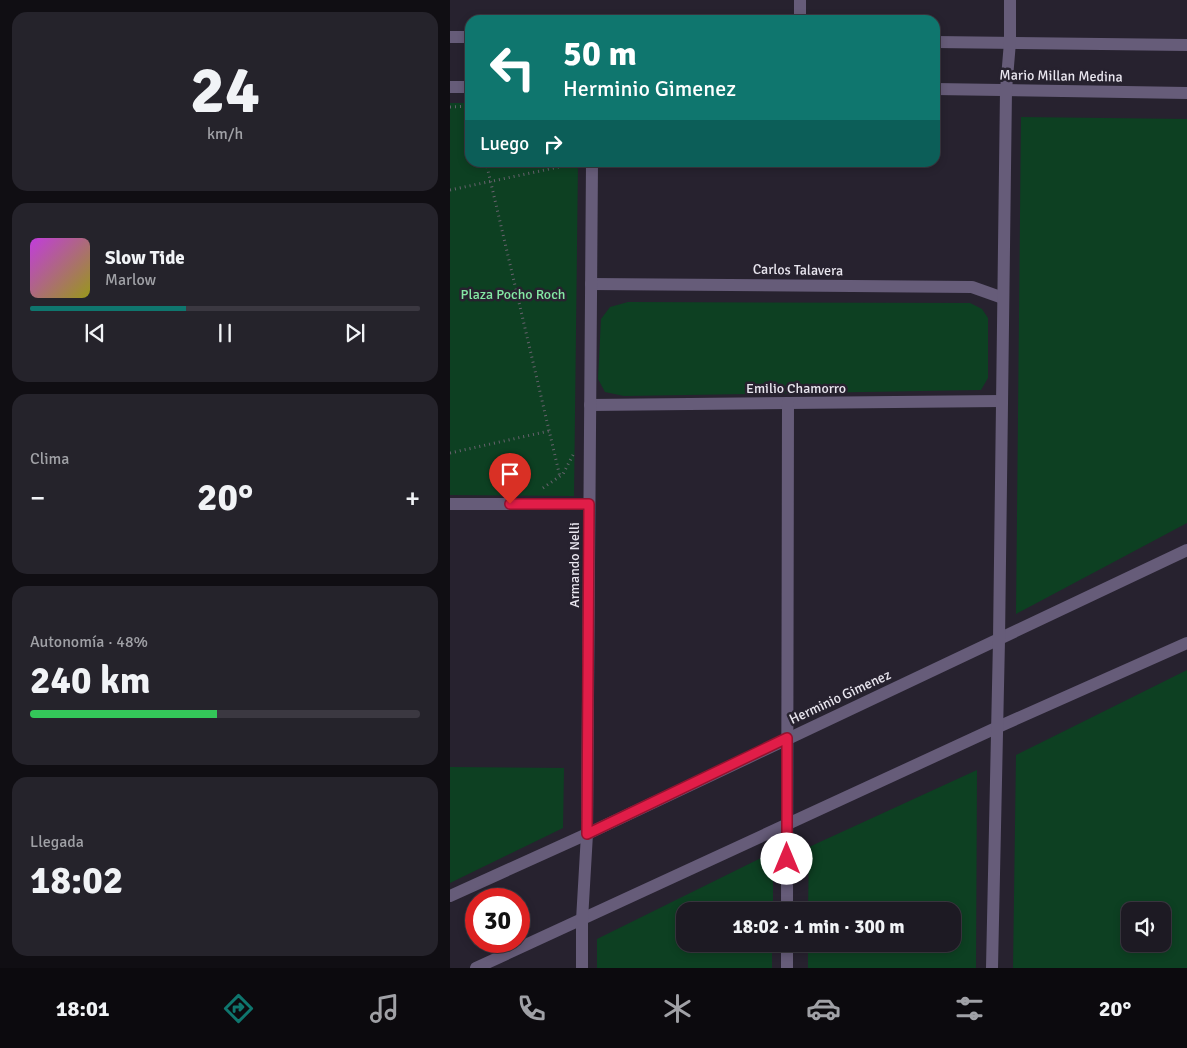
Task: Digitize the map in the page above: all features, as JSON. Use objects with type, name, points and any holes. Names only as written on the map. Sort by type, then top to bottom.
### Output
[{"type":"street","points":[[800,0],[800,15]]},
{"type":"street","points":[[992,968],[998,727],[1006,90],[1010,42],[1010,0]]},
{"type":"street","points":[[450,37],[465,37]]},
{"type":"street","points":[[940,42],[1187,45]]},
{"type":"street","points":[[450,87],[465,87]]},
{"type":"street","name":"Mario Millan Medina","points":[[940,89],[1187,93]]},
{"type":"street","name":"Armando Nelli","points":[[582,968],[582,920],[587,834],[592,167]]},
{"type":"street","name":"Carlos Talavera","points":[[591,284],[972,287],[1003,298]]},
{"type":"street","name":"Emilio Chamorro","points":[[590,405],[1002,401]]},
{"type":"street","points":[[787,902],[788,403]]},
{"type":"street","points":[[450,504],[589,504]]},
{"type":"street","name":"Herminio Gimenez","points":[[450,896],[587,834],[1187,550]]},
{"type":"street","points":[[476,968],[998,727],[1187,644]]},
{"type":"street","points":[[787,952],[787,968]]},
{"type":"path","points":[[450,107],[465,106]]},
{"type":"path","points":[[487,167],[560,476]]},
{"type":"path","points":[[450,190],[556,167]]},
{"type":"path","points":[[579,167],[579,172]]},
{"type":"path","points":[[450,453],[549,431]]},
{"type":"path","points":[[538,490],[550,485],[560,476],[572,460],[577,448]]},
{"type":"green space","name":"Plaza Pocho Roch","points":[[450,103],[465,103],[465,167],[578,167],[574,496],[450,495]]},
{"type":"green space","points":[[1021,117],[1187,119],[1187,523],[1016,614]]},
{"type":"green space","points":[[628,302],[970,303],[982,309],[988,318],[988,378],[981,390],[624,396],[605,392],[598,379],[601,319],[610,307]]},
{"type":"green space","points":[[1187,670],[1187,968],[1013,968],[1016,755]]},
{"type":"green space","points":[[450,767],[564,768],[563,828],[450,883]]},
{"type":"green space","points":[[977,770],[976,968],[808,968],[808,952],[961,952],[961,902],[808,902],[809,847]]},
{"type":"green space","points":[[773,852],[773,902],[676,902],[676,952],[772,952],[772,968],[597,968],[597,939]]},
{"type":"route","points":[[510,504],[589,504],[587,834],[787,738],[787,859]]}]
